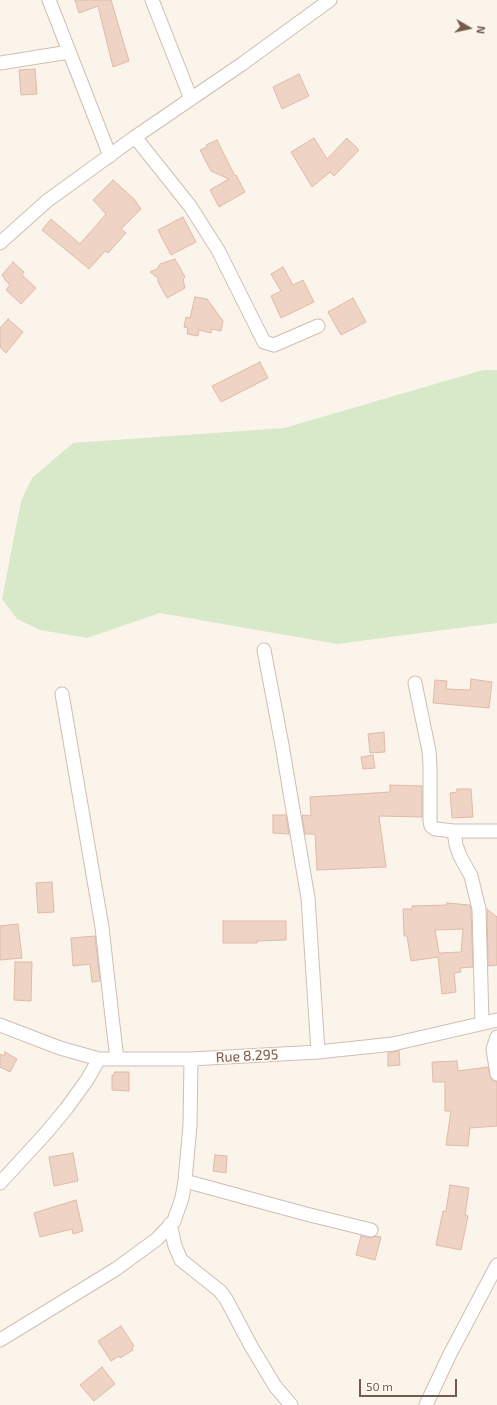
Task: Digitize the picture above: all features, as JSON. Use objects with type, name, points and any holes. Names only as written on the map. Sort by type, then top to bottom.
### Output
[{"type":"street","points":[[49,0],[110,156]]},
{"type":"street","points":[[152,0],[191,98]]},
{"type":"street","points":[[0,243],[47,201],[135,137],[242,64],[330,0]]},
{"type":"street","points":[[0,63],[69,52]]},
{"type":"street","points":[[135,137],[190,206],[218,250],[264,342],[274,344],[281,342],[318,326]]},
{"type":"street","points":[[264,650],[308,898],[318,1052]]},
{"type":"street","points":[[415,683],[429,751],[431,826],[435,829],[454,831],[497,831]]},
{"type":"street","points":[[62,694],[102,927],[117,1058]]},
{"type":"street","points":[[454,831],[456,845],[460,856],[471,876],[479,909],[482,1023]]},
{"type":"street","name":"Rue 8.295","points":[[0,1025],[60,1048],[99,1059],[191,1059],[318,1052],[393,1044],[497,1020]]},
{"type":"street","points":[[497,1037],[493,1049],[497,1074]]},
{"type":"street","points":[[2,1178],[46,1133],[66,1109],[87,1080],[99,1059]]},
{"type":"street","points":[[2,1336],[116,1269],[157,1239],[174,1221],[182,1198],[185,1181],[190,1124],[191,1059]]},
{"type":"street","points":[[185,1181],[371,1230]]},
{"type":"street","points":[[170,1224],[175,1246],[181,1260],[220,1292],[226,1299],[251,1346],[276,1386],[291,1405]]},
{"type":"street","points":[[426,1405],[450,1354],[497,1265]]},
{"type":"green space","points":[[483,370],[497,370],[497,623],[337,644],[160,613],[87,638],[40,630],[17,619],[2,599],[21,501],[32,478],[73,443],[284,428]]},
{"type":"building","points":[[75,0],[111,0],[129,61],[113,67],[98,6],[79,13]]},
{"type":"building","points":[[35,69],[37,94],[21,95],[19,70]]},
{"type":"building","points":[[299,74],[309,96],[282,109],[273,87]]},
{"type":"building","points":[[314,138],[327,159],[347,138],[359,150],[334,176],[330,172],[312,187],[291,152]]},
{"type":"building","points":[[217,140],[235,176],[236,175],[245,192],[219,207],[210,190],[229,179],[211,171],[200,150],[207,147],[206,145]]},
{"type":"building","points":[[113,180],[134,199],[141,209],[121,229],[126,233],[108,253],[105,251],[89,269],[42,230],[51,219],[80,244],[106,214],[93,200]]},
{"type":"building","points":[[183,217],[196,242],[171,255],[158,230]]},
{"type":"building","points":[[175,259],[185,277],[183,279],[185,288],[167,298],[158,282],[158,278],[150,272],[157,269],[160,264]]},
{"type":"building","points":[[13,262],[24,272],[22,275],[36,288],[21,304],[6,290],[10,285],[2,275]]},
{"type":"building","points":[[283,267],[293,285],[303,280],[314,302],[281,318],[271,296],[281,291],[271,274]]},
{"type":"building","points":[[195,297],[207,299],[223,321],[221,331],[212,329],[211,333],[199,330],[198,336],[187,334],[188,328],[184,327],[186,317],[190,318]]},
{"type":"building","points":[[353,298],[366,322],[341,335],[328,312]]},
{"type":"building","points":[[8,319],[23,332],[6,353],[0,347],[0,328]]},
{"type":"building","points":[[260,362],[268,378],[221,402],[212,386]]},
{"type":"building","points":[[471,679],[492,682],[489,708],[433,703],[435,680],[447,681],[446,689],[470,690]]},
{"type":"building","points":[[384,732],[385,752],[370,753],[368,734]]},
{"type":"building","points":[[373,755],[375,768],[363,769],[361,757]]},
{"type":"building","points":[[390,785],[422,786],[422,817],[379,816],[386,867],[317,870],[315,834],[305,834],[302,815],[311,816],[310,797],[390,792]]},
{"type":"building","points":[[457,789],[471,789],[473,817],[452,818],[450,793],[457,792]]},
{"type":"building","points":[[273,815],[286,815],[289,834],[273,833]]},
{"type":"building","points":[[52,882],[54,912],[38,913],[36,883]]},
{"type":"building","points":[[447,903],[470,905],[473,967],[460,968],[461,972],[454,973],[456,992],[442,994],[438,957],[411,961],[407,936],[404,936],[403,909],[412,909],[412,906],[447,905]],"holes":[[[463,929],[461,952],[439,953],[435,930]]]},
{"type":"building","points":[[487,909],[497,917],[497,965],[488,966]]},
{"type":"building","points":[[223,921],[286,921],[286,940],[257,941],[257,943],[223,943]]},
{"type":"building","points":[[18,924],[22,958],[0,960],[0,926]]},
{"type":"building","points":[[95,936],[100,981],[92,982],[90,964],[73,966],[71,938]]},
{"type":"building","points":[[15,962],[32,962],[31,1001],[14,1000]]},
{"type":"building","points":[[399,1051],[400,1065],[388,1066],[388,1053]]},
{"type":"building","points":[[5,1052],[17,1059],[10,1072],[0,1067],[0,1054],[4,1056]]},
{"type":"building","points":[[457,1061],[458,1071],[488,1067],[491,1079],[497,1082],[497,1126],[470,1128],[468,1146],[446,1145],[451,1111],[445,1111],[445,1082],[433,1082],[432,1062]]},
{"type":"building","points":[[115,1072],[129,1072],[129,1091],[112,1090],[112,1075],[114,1075]]},
{"type":"building","points":[[73,1153],[78,1181],[54,1186],[49,1157]]},
{"type":"building","points":[[215,1155],[227,1156],[226,1173],[213,1171]]},
{"type":"building","points":[[450,1185],[469,1188],[465,1215],[468,1216],[461,1250],[436,1245],[443,1211],[446,1211]]},
{"type":"building","points":[[76,1200],[83,1231],[73,1234],[72,1229],[40,1237],[34,1213]]},
{"type":"building","points":[[361,1236],[369,1238],[376,1236],[381,1237],[375,1260],[356,1255]]},
{"type":"building","points":[[121,1326],[134,1346],[132,1348],[133,1350],[120,1358],[119,1356],[111,1361],[98,1341]]},
{"type":"building","points":[[102,1367],[115,1384],[94,1401],[80,1385]]}]
